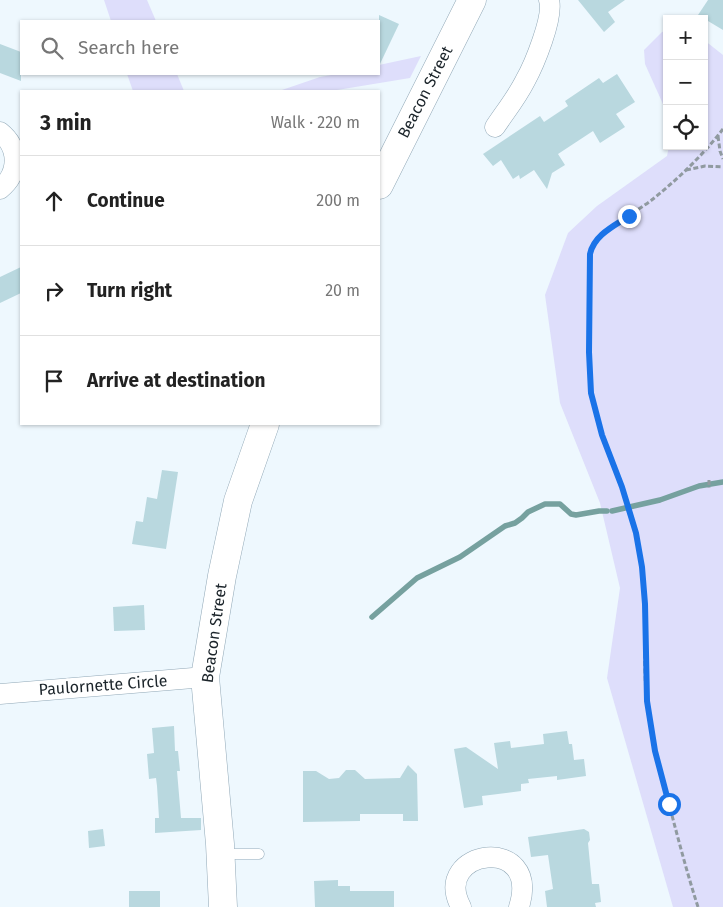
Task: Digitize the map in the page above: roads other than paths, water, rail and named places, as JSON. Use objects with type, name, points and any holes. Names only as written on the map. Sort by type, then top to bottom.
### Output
[{"type":"main road","name":"Beacon Street","points":[[380,183],[472,0]]},
{"type":"main road","name":"Beacon Street","points":[[223,907],[205,677],[222,576],[238,501],[265,425]]},
{"type":"street","points":[[495,127],[525,81],[545,34],[551,6],[549,0]]},
{"type":"street","points":[[0,132],[10,142],[15,157],[15,165],[10,179],[0,189]]},
{"type":"street","name":"Paulornette Circle","points":[[0,694],[205,677]]},
{"type":"street","points":[[461,907],[456,892],[456,884],[462,871],[466,866],[479,858],[493,857],[507,861],[520,877],[523,892],[519,907]]},
{"type":"lane","points":[[220,854],[259,854]]},
{"type":"waterway","points":[[612,511],[660,500],[699,486],[723,482]]},
{"type":"waterway","points":[[372,617],[417,578],[460,557],[505,526],[515,523],[528,512],[545,504],[560,504],[571,514],[576,515],[607,511]]}]
